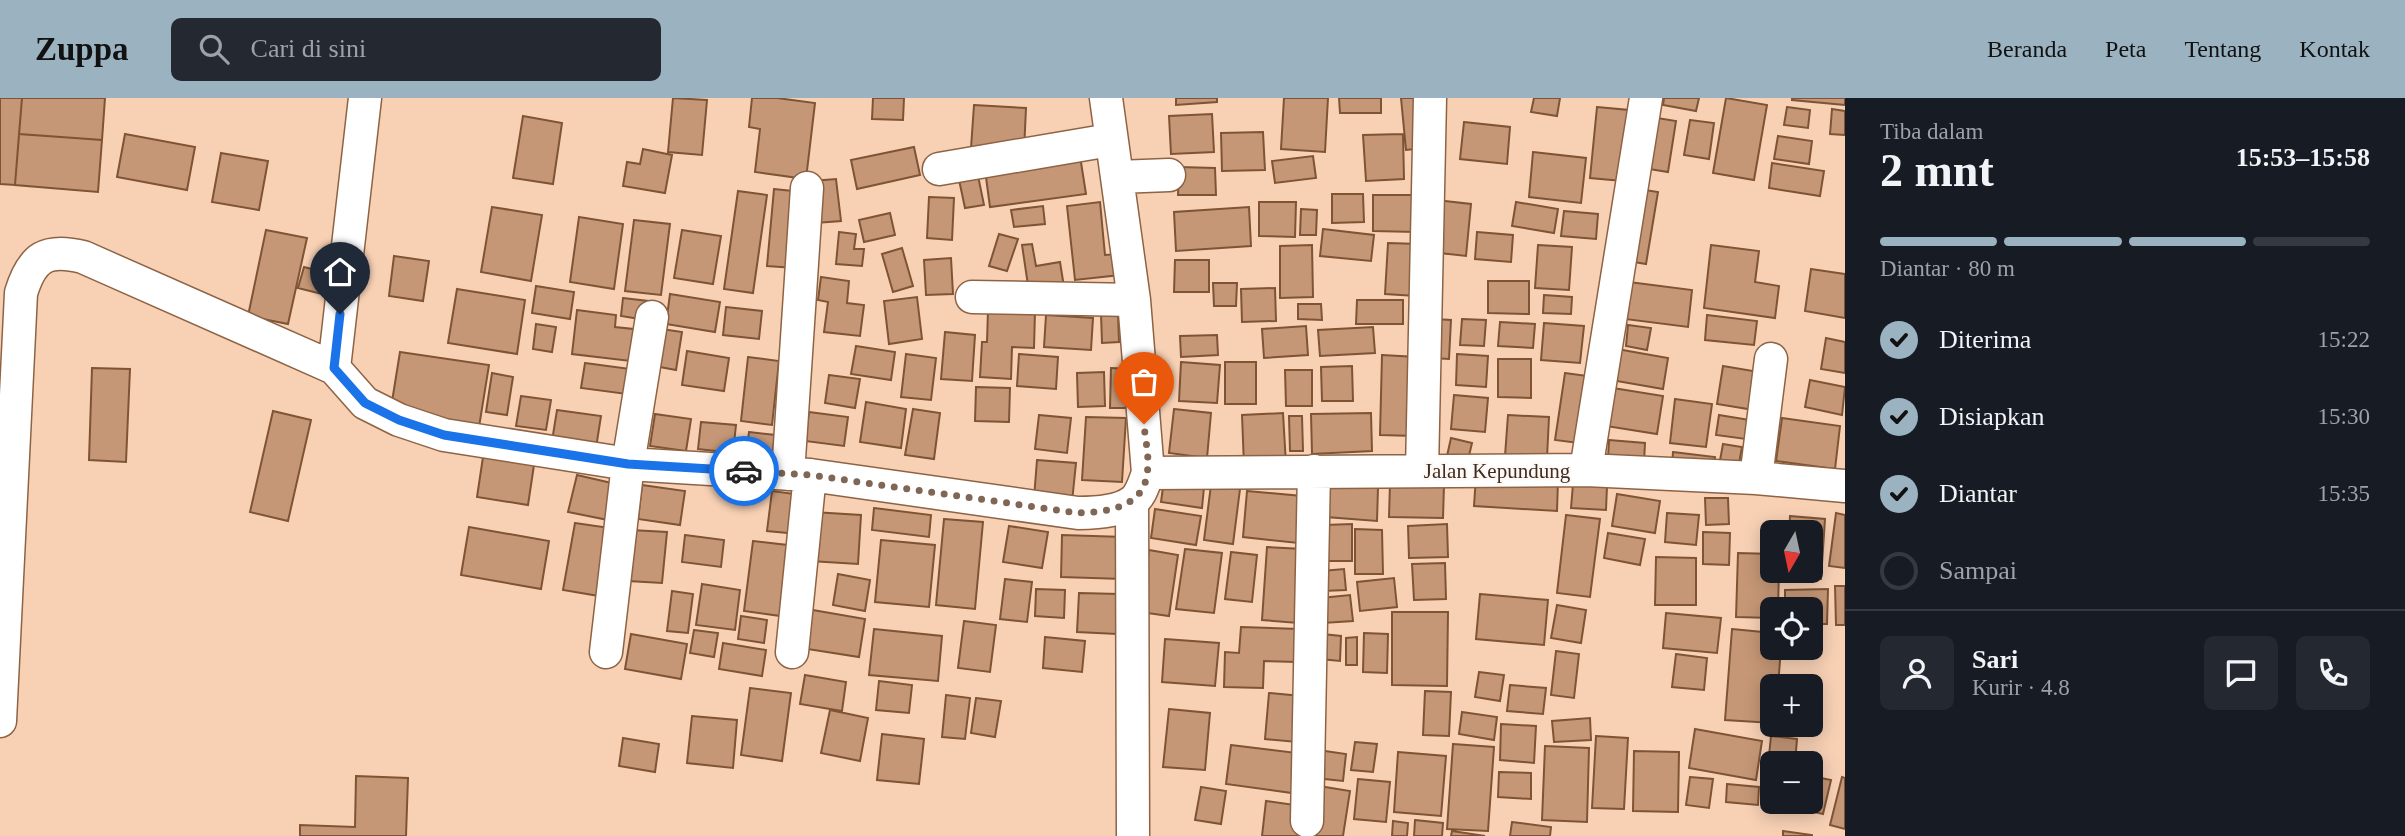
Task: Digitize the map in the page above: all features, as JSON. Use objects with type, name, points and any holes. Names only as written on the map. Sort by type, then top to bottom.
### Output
[{"type":"street","points":[[334,368],[365,98]]},
{"type":"street","points":[[0,721],[7,380],[21,293],[27,273],[41,258],[61,254],[83,257],[334,368],[365,403],[399,420],[444,435],[628,464],[799,475],[1078,513],[1104,511],[1132,502],[1142,489],[1148,473],[1134,300],[1106,98]]},
{"type":"street","points":[[1422,471],[1430,98]]},
{"type":"street","points":[[1586,470],[1646,98]]},
{"type":"street","points":[[939,169],[1110,140]]},
{"type":"street","points":[[1118,177],[1169,175]]},
{"type":"street","points":[[792,652],[807,188]]},
{"type":"street","points":[[972,297],[1134,300]]},
{"type":"street","points":[[606,652],[628,464],[652,317]]},
{"type":"street","points":[[1756,478],[1770,359]]},
{"type":"street","name":"Jalan Kepundung","points":[[1148,473],[1586,470],[1756,478],[1845,486]]},
{"type":"street","points":[[1307,821],[1314,471]]},
{"type":"street","points":[[1132,502],[1133,836]]},
{"type":"building","points":[[0,98],[22,98],[15,185],[0,184]]},
{"type":"building","points":[[22,98],[105,98],[102,140],[19,134]]},
{"type":"building","points":[[673,98],[707,100],[702,155],[668,152]]},
{"type":"building","points":[[752,98],[815,103],[806,179],[755,172],[760,129],[749,127]]},
{"type":"building","points":[[873,98],[904,98],[903,120],[872,119]]},
{"type":"building","points":[[1176,98],[1217,98],[1217,102],[1176,105]]},
{"type":"building","points":[[1284,98],[1328,98],[1325,152],[1281,149]]},
{"type":"building","points":[[1339,98],[1381,98],[1381,113],[1340,113]]},
{"type":"building","points":[[1401,98],[1420,98],[1425,148],[1406,150]]},
{"type":"building","points":[[1534,98],[1560,98],[1557,116],[1531,112]]},
{"type":"building","points":[[1664,98],[1699,98],[1696,111],[1663,105]]},
{"type":"building","points":[[1726,98],[1767,105],[1754,180],[1713,173]]},
{"type":"building","points":[[1845,98],[1845,105],[1792,100]]},
{"type":"building","points":[[974,105],[1026,108],[1024,151],[971,148]]},
{"type":"building","points":[[1597,107],[1629,110],[1622,181],[1590,178]]},
{"type":"building","points":[[1787,107],[1810,110],[1808,128],[1784,125]]},
{"type":"building","points":[[1832,109],[1845,111],[1845,135],[1830,134]]},
{"type":"building","points":[[1212,114],[1214,152],[1171,154],[1169,116]]},
{"type":"building","points":[[523,116],[562,123],[553,184],[513,178]]},
{"type":"building","points":[[1651,117],[1676,121],[1668,172],[1643,168]]},
{"type":"building","points":[[1690,120],[1714,123],[1709,159],[1684,155]]},
{"type":"building","points":[[1464,122],[1510,127],[1507,164],[1460,159]]},
{"type":"building","points":[[1263,132],[1265,170],[1222,171],[1221,133]]},
{"type":"building","points":[[19,134],[102,140],[98,192],[15,185]]},
{"type":"building","points":[[125,134],[195,147],[187,190],[117,177]]},
{"type":"building","points":[[1403,134],[1404,179],[1366,181],[1363,135]]},
{"type":"building","points":[[1778,136],[1812,141],[1809,164],[1774,159]]},
{"type":"building","points":[[914,147],[920,175],[857,189],[851,160]]},
{"type":"building","points":[[643,149],[672,155],[665,193],[623,186],[627,162],[640,164]]},
{"type":"building","points":[[1533,152],[1586,158],[1581,203],[1529,197]]},
{"type":"building","points":[[221,153],[268,161],[259,210],[212,202]]},
{"type":"building","points":[[1080,156],[1086,194],[990,207],[985,170]]},
{"type":"building","points":[[1313,156],[1316,178],[1275,183],[1272,161]]},
{"type":"building","points":[[1772,163],[1824,171],[1820,196],[1769,188]]},
{"type":"building","points":[[1179,167],[1215,168],[1216,195],[1178,195]]},
{"type":"building","points":[[977,171],[984,205],[965,208],[958,175]]},
{"type":"building","points":[[836,179],[841,221],[816,223],[812,181]]},
{"type":"building","points":[[774,189],[802,192],[795,268],[767,266]]},
{"type":"building","points":[[1639,189],[1658,192],[1646,264],[1628,261]]},
{"type":"building","points":[[738,191],[767,195],[753,293],[724,289]]},
{"type":"building","points":[[1332,194],[1363,194],[1364,222],[1332,223]]},
{"type":"building","points":[[1373,195],[1416,195],[1416,232],[1373,231]]},
{"type":"building","points":[[929,197],[954,198],[952,240],[927,238]]},
{"type":"building","points":[[1436,200],[1471,204],[1466,256],[1431,252]]},
{"type":"building","points":[[1100,202],[1105,255],[1118,254],[1120,275],[1075,280],[1067,206]]},
{"type":"building","points":[[1259,202],[1296,202],[1295,237],[1259,236]]},
{"type":"building","points":[[1516,202],[1558,209],[1554,233],[1512,226]]},
{"type":"building","points":[[1043,206],[1045,224],[1014,227],[1011,210]]},
{"type":"building","points":[[492,207],[542,215],[531,281],[481,272]]},
{"type":"building","points":[[1249,207],[1251,246],[1176,251],[1174,212]]},
{"type":"building","points":[[1301,209],[1317,210],[1316,235],[1300,235]]},
{"type":"building","points":[[1564,211],[1598,214],[1596,239],[1561,236]]},
{"type":"building","points":[[890,213],[895,235],[864,242],[859,220]]},
{"type":"building","points":[[579,217],[623,224],[614,289],[570,282]]},
{"type":"building","points":[[634,220],[670,224],[661,295],[625,291]]},
{"type":"building","points":[[1323,229],[1374,235],[1371,261],[1320,256]]},
{"type":"building","points":[[266,230],[307,238],[288,324],[248,316]]},
{"type":"building","points":[[682,230],[721,236],[713,284],[674,278]]},
{"type":"building","points":[[839,232],[856,234],[854,249],[864,249],[862,266],[836,264]]},
{"type":"building","points":[[1477,232],[1513,235],[1511,262],[1475,259]]},
{"type":"building","points":[[999,234],[1018,239],[1007,271],[989,266]]},
{"type":"building","points":[[1388,243],[1419,244],[1416,296],[1385,294]]},
{"type":"building","points":[[1032,244],[1036,266],[1060,262],[1064,287],[1029,292],[1022,245]]},
{"type":"building","points":[[1312,245],[1313,297],[1280,298],[1280,246]]},
{"type":"building","points":[[1538,245],[1572,247],[1569,290],[1535,288]]},
{"type":"building","points":[[1711,245],[1759,251],[1755,282],[1779,286],[1775,318],[1704,308]]},
{"type":"building","points":[[902,248],[913,286],[893,292],[882,254]]},
{"type":"building","points":[[394,256],[429,261],[423,301],[389,296]]},
{"type":"building","points":[[951,258],[953,294],[926,295],[924,260]]},
{"type":"building","points":[[1175,260],[1209,260],[1209,292],[1174,292]]},
{"type":"building","points":[[304,267],[327,273],[322,294],[298,288]]},
{"type":"building","points":[[1811,269],[1845,274],[1845,318],[1805,311]]},
{"type":"building","points":[[821,277],[849,281],[847,303],[864,305],[860,336],[824,332],[828,302],[818,300]]},
{"type":"building","points":[[1488,281],[1529,281],[1529,314],[1488,313]]},
{"type":"building","points":[[1629,282],[1692,290],[1688,327],[1625,319]]},
{"type":"building","points":[[1213,283],[1237,283],[1236,306],[1214,306]]},
{"type":"building","points":[[536,286],[574,292],[570,319],[532,313]]},
{"type":"building","points":[[1275,288],[1276,321],[1242,322],[1241,289]]},
{"type":"building","points":[[457,289],[525,300],[517,354],[448,343]]},
{"type":"building","points":[[670,294],[720,302],[715,332],[666,324]]},
{"type":"building","points":[[1544,295],[1572,297],[1571,314],[1543,313]]},
{"type":"building","points":[[917,297],[922,339],[889,344],[884,301]]},
{"type":"building","points":[[623,298],[648,301],[646,320],[621,316]]},
{"type":"building","points":[[1357,300],[1403,300],[1403,324],[1356,324]]},
{"type":"building","points":[[1298,304],[1321,304],[1322,320],[1298,319]]},
{"type":"building","points":[[726,307],[762,311],[759,339],[723,335]]},
{"type":"building","points":[[577,310],[616,315],[615,327],[643,330],[639,362],[572,354]]},
{"type":"building","points":[[988,310],[1035,311],[1034,348],[1012,347],[1011,379],[980,377],[982,342],[987,342]]},
{"type":"building","points":[[1101,314],[1118,314],[1119,342],[1102,343]]},
{"type":"building","points":[[1046,315],[1093,318],[1091,350],[1044,347]]},
{"type":"building","points":[[1707,315],[1757,321],[1754,345],[1705,340]]},
{"type":"building","points":[[1434,319],[1451,320],[1449,359],[1432,358]]},
{"type":"building","points":[[1462,319],[1486,320],[1484,346],[1460,345]]},
{"type":"building","points":[[1500,322],[1535,324],[1533,348],[1498,346]]},
{"type":"building","points":[[1544,323],[1584,326],[1580,363],[1541,360]]},
{"type":"building","points":[[536,324],[556,327],[552,352],[533,349]]},
{"type":"building","points":[[1628,325],[1651,328],[1647,350],[1626,346]]},
{"type":"building","points":[[1306,326],[1308,355],[1264,358],[1262,329]]},
{"type":"building","points":[[1373,327],[1375,353],[1320,356],[1318,330]]},
{"type":"building","points":[[655,328],[682,332],[676,370],[649,365]]},
{"type":"building","points":[[945,332],[975,335],[972,381],[941,379]]},
{"type":"building","points":[[1217,335],[1218,355],[1181,357],[1180,336]]},
{"type":"building","points":[[1826,338],[1845,342],[1845,373],[1821,369]]},
{"type":"building","points":[[856,346],[895,352],[891,380],[851,374]]},
{"type":"building","points":[[1617,349],[1668,358],[1663,389],[1611,380]]},
{"type":"building","points":[[687,351],[729,358],[724,391],[682,385]]},
{"type":"building","points":[[400,352],[489,365],[479,427],[390,414]]},
{"type":"building","points":[[906,354],[936,358],[931,400],[901,397]]},
{"type":"building","points":[[1019,354],[1058,357],[1056,389],[1017,386]]},
{"type":"building","points":[[1457,354],[1488,356],[1486,387],[1456,385]]},
{"type":"building","points":[[1382,355],[1417,357],[1415,436],[1380,435]]},
{"type":"building","points":[[748,357],[779,361],[772,425],[741,421]]},
{"type":"building","points":[[1498,359],[1531,359],[1531,398],[1498,397]]},
{"type":"building","points":[[1181,362],[1220,365],[1217,403],[1179,401]]},
{"type":"building","points":[[1225,362],[1256,362],[1256,404],[1225,404]]},
{"type":"building","points":[[585,363],[638,370],[634,395],[581,388]]},
{"type":"building","points":[[1352,366],[1353,401],[1322,401],[1321,367]]},
{"type":"building","points":[[1723,366],[1759,372],[1754,410],[1717,404]]},
{"type":"building","points":[[92,368],[130,369],[126,462],[89,460]]},
{"type":"building","points":[[1111,368],[1131,369],[1131,408],[1110,408]]},
{"type":"building","points":[[1285,370],[1312,370],[1312,406],[1286,406]]},
{"type":"building","points":[[1104,372],[1105,406],[1078,407],[1077,373]]},
{"type":"building","points":[[492,373],[513,377],[507,415],[486,412]]},
{"type":"building","points":[[1565,373],[1595,377],[1586,444],[1555,440]]},
{"type":"building","points":[[829,375],[860,379],[855,408],[825,403]]},
{"type":"building","points":[[1810,380],[1845,387],[1842,415],[1805,407]]},
{"type":"building","points":[[976,387],[1010,388],[1009,422],[975,421]]},
{"type":"building","points":[[1613,388],[1663,396],[1657,434],[1606,426]]},
{"type":"building","points":[[1454,395],[1488,398],[1485,432],[1451,429]]},
{"type":"building","points":[[521,396],[551,400],[546,430],[516,426]]},
{"type":"building","points":[[1675,399],[1712,404],[1706,447],[1670,443]]},
{"type":"building","points":[[866,402],[906,409],[901,448],[860,442]]},
{"type":"building","points":[[913,409],[940,413],[934,459],[905,455]]},
{"type":"building","points":[[1174,409],[1211,413],[1207,458],[1169,453]]},
{"type":"building","points":[[557,410],[601,416],[596,448],[552,441]]},
{"type":"building","points":[[273,411],[311,420],[288,521],[250,512]]},
{"type":"building","points":[[809,412],[848,417],[844,446],[805,441]]},
{"type":"building","points":[[1283,413],[1286,464],[1244,466],[1242,415]]},
{"type":"building","points":[[1371,413],[1372,451],[1312,454],[1311,414]]},
{"type":"building","points":[[655,414],[691,419],[686,451],[650,446]]},
{"type":"building","points":[[1039,415],[1071,418],[1067,453],[1035,449]]},
{"type":"building","points":[[1508,415],[1549,417],[1547,458],[1505,456]]},
{"type":"building","points":[[1719,415],[1756,421],[1753,440],[1716,435]]},
{"type":"building","points":[[1289,416],[1302,416],[1303,451],[1290,451]]},
{"type":"building","points":[[1086,417],[1126,418],[1122,482],[1082,480]]},
{"type":"building","points":[[1782,418],[1840,426],[1835,469],[1776,461]]},
{"type":"building","points":[[701,422],[736,425],[733,453],[698,449]]},
{"type":"building","points":[[749,432],[775,435],[771,464],[745,460]]},
{"type":"building","points":[[1451,438],[1472,443],[1468,460],[1447,456]]},
{"type":"building","points":[[1609,440],[1645,443],[1644,462],[1608,459]]},
{"type":"building","points":[[1723,444],[1742,447],[1738,469],[1719,466]]},
{"type":"building","points":[[1673,452],[1715,457],[1713,470],[1672,465]]},
{"type":"building","points":[[483,457],[534,465],[528,505],[477,497]]},
{"type":"building","points":[[1037,460],[1076,463],[1072,502],[1034,498]]},
{"type":"building","points":[[577,475],[616,484],[608,520],[568,512]]},
{"type":"building","points":[[1476,476],[1558,481],[1557,511],[1474,506]]},
{"type":"building","points":[[1164,480],[1204,487],[1202,508],[1161,502]]},
{"type":"building","points":[[1390,483],[1444,485],[1443,518],[1389,517]]},
{"type":"building","points":[[1573,484],[1607,486],[1606,510],[1571,508]]},
{"type":"building","points":[[642,485],[685,491],[680,525],[638,519]]},
{"type":"building","points":[[1211,485],[1240,489],[1233,544],[1204,540]]},
{"type":"building","points":[[1328,485],[1378,488],[1377,521],[1326,517]]},
{"type":"building","points":[[772,491],[802,495],[798,534],[767,531]]},
{"type":"building","points":[[1247,491],[1302,496],[1298,543],[1243,537]]},
{"type":"building","points":[[1617,494],[1660,501],[1655,533],[1612,526]]},
{"type":"building","points":[[1705,498],[1728,498],[1729,524],[1706,525]]},
{"type":"building","points":[[874,508],[931,515],[929,537],[872,530]]},
{"type":"building","points":[[1155,509],[1201,516],[1196,545],[1151,538]]},
{"type":"building","points":[[813,512],[861,515],[858,564],[810,561]]},
{"type":"building","points":[[1667,513],[1699,515],[1696,545],[1665,542]]},
{"type":"building","points":[[1836,513],[1845,515],[1845,568],[1829,566]]},
{"type":"building","points":[[1566,515],[1600,519],[1590,597],[1557,593]]},
{"type":"building","points":[[1790,516],[1825,519],[1824,534],[1824,520],[1790,520]]},
{"type":"building","points":[[944,519],[983,522],[975,609],[936,605]]},
{"type":"building","points":[[575,523],[610,528],[599,596],[563,590]]},
{"type":"building","points":[[1352,524],[1352,561],[1325,561],[1324,525]]},
{"type":"building","points":[[1447,524],[1448,557],[1409,558],[1408,526]]},
{"type":"building","points":[[1009,526],[1048,532],[1042,568],[1003,562]]},
{"type":"building","points":[[469,527],[549,541],[541,589],[461,575]]},
{"type":"building","points":[[1355,529],[1382,530],[1383,574],[1355,574]]},
{"type":"building","points":[[631,530],[667,532],[662,583],[628,581]]},
{"type":"building","points":[[1703,532],[1730,533],[1729,565],[1703,564]]},
{"type":"building","points":[[1608,533],[1645,539],[1640,565],[1604,558]]},
{"type":"building","points":[[685,535],[724,540],[721,567],[682,562]]},
{"type":"building","points":[[1062,535],[1124,537],[1123,579],[1061,577]]},
{"type":"building","points":[[881,540],[935,545],[929,607],[875,602]]},
{"type":"building","points":[[753,541],[796,546],[788,617],[744,611]]},
{"type":"building","points":[[1267,547],[1303,549],[1298,623],[1262,620]]},
{"type":"building","points":[[1185,549],[1222,553],[1214,613],[1176,609]]},
{"type":"building","points":[[1149,550],[1178,555],[1169,616],[1140,612]]},
{"type":"building","points":[[1231,552],[1257,555],[1252,602],[1225,599]]},
{"type":"building","points":[[1738,553],[1760,554],[1760,583],[1779,583],[1778,597],[1760,597],[1760,618],[1736,617]]},
{"type":"building","points":[[1656,557],[1696,558],[1696,605],[1655,605]]},
{"type":"building","points":[[1445,563],[1446,599],[1414,600],[1412,564]]},
{"type":"building","points":[[1344,569],[1346,590],[1323,591],[1322,571]]},
{"type":"building","points":[[838,574],[870,580],[865,611],[833,605]]},
{"type":"building","points":[[1394,578],[1397,607],[1360,611],[1357,582]]},
{"type":"building","points":[[1005,579],[1032,582],[1027,622],[1000,619]]},
{"type":"building","points":[[702,584],[740,590],[735,630],[696,625]]},
{"type":"building","points":[[1835,586],[1845,586],[1845,625],[1836,625]]},
{"type":"building","points":[[1036,589],[1065,590],[1064,618],[1035,616]]},
{"type":"building","points":[[1828,589],[1827,624],[1823,624],[1823,597],[1785,597],[1785,590]]},
{"type":"building","points":[[672,591],[693,594],[688,633],[667,631]]},
{"type":"building","points":[[1079,593],[1119,594],[1117,634],[1077,632]]},
{"type":"building","points":[[1480,594],[1548,600],[1544,645],[1476,639]]},
{"type":"building","points":[[1350,595],[1353,621],[1323,623],[1321,598]]},
{"type":"building","points":[[1557,605],[1586,610],[1581,643],[1551,638]]},
{"type":"building","points":[[807,609],[865,619],[859,657],[801,648]]},
{"type":"building","points":[[1392,612],[1448,612],[1447,686],[1392,685]]},
{"type":"building","points":[[1666,613],[1721,618],[1717,653],[1663,648]]},
{"type":"building","points":[[741,616],[767,620],[764,643],[738,639]]},
{"type":"building","points":[[964,621],[996,625],[990,672],[958,668]]},
{"type":"building","points":[[1241,627],[1299,629],[1297,662],[1264,661],[1263,688],[1224,687],[1225,652],[1239,653]]},
{"type":"building","points":[[874,629],[942,636],[938,681],[869,675]]},
{"type":"building","points":[[1732,629],[1760,632],[1760,660],[1780,660],[1779,674],[1760,674],[1760,722],[1725,720]]},
{"type":"building","points":[[694,630],[718,633],[714,657],[690,653]]},
{"type":"building","points":[[1364,633],[1388,634],[1387,673],[1363,672]]},
{"type":"building","points":[[631,634],[687,644],[681,679],[625,669]]},
{"type":"building","points":[[1322,634],[1341,636],[1340,661],[1320,659]]},
{"type":"building","points":[[1045,637],[1085,641],[1082,672],[1043,668]]},
{"type":"building","points":[[1357,637],[1357,665],[1346,665],[1346,638]]},
{"type":"building","points":[[1165,639],[1219,643],[1215,686],[1162,682]]},
{"type":"building","points":[[723,643],[766,650],[762,676],[719,669]]},
{"type":"building","points":[[1556,651],[1579,654],[1574,698],[1551,695]]},
{"type":"building","points":[[1676,654],[1707,658],[1704,690],[1672,687]]},
{"type":"building","points":[[1479,672],[1504,675],[1500,701],[1475,697]]},
{"type":"building","points":[[805,675],[846,682],[842,711],[800,704]]},
{"type":"building","points":[[879,681],[912,685],[909,713],[876,710]]},
{"type":"building","points":[[1510,685],[1546,688],[1543,714],[1507,711]]},
{"type":"building","points":[[750,688],[791,693],[782,761],[741,755]]},
{"type":"building","points":[[1425,691],[1451,692],[1449,736],[1423,735]]},
{"type":"building","points":[[1269,693],[1301,696],[1297,742],[1265,739]]},
{"type":"building","points":[[946,695],[970,698],[965,739],[942,737]]},
{"type":"building","points":[[976,698],[1001,701],[995,737],[971,733]]},
{"type":"building","points":[[1169,709],[1210,713],[1205,770],[1163,767]]},
{"type":"building","points":[[830,710],[868,718],[860,761],[821,753]]},
{"type":"building","points":[[1462,712],[1497,717],[1494,740],[1459,734]]},
{"type":"building","points":[[692,716],[737,720],[733,768],[687,763]]},
{"type":"building","points":[[1590,718],[1591,740],[1554,742],[1552,721]]},
{"type":"building","points":[[1501,724],[1536,726],[1534,763],[1500,760]]},
{"type":"building","points":[[1695,729],[1762,741],[1756,780],[1689,768]]},
{"type":"building","points":[[882,734],[924,739],[919,784],[877,780]]},
{"type":"building","points":[[1596,736],[1628,738],[1624,809],[1592,808]]},
{"type":"building","points":[[1771,737],[1797,739],[1796,751],[1769,751]]},
{"type":"building","points":[[623,738],[659,744],[655,772],[619,766]]},
{"type":"building","points":[[1355,742],[1377,744],[1373,772],[1351,770]]},
{"type":"building","points":[[1453,744],[1494,747],[1488,831],[1447,829]]},
{"type":"building","points":[[1231,745],[1297,753],[1292,793],[1226,784]]},
{"type":"building","points":[[1545,746],[1589,748],[1587,822],[1542,820]]},
{"type":"building","points":[[1318,750],[1346,754],[1343,781],[1315,778]]},
{"type":"building","points":[[1634,751],[1679,752],[1678,812],[1633,811]]},
{"type":"building","points":[[1398,752],[1446,756],[1441,816],[1394,812]]},
{"type":"building","points":[[1499,772],[1531,773],[1531,799],[1498,797]]},
{"type":"building","points":[[356,776],[408,778],[406,836],[300,836],[300,825],[355,827]]},
{"type":"building","points":[[1690,777],[1713,779],[1709,808],[1686,805]]},
{"type":"building","points":[[1842,777],[1845,778],[1845,829],[1830,825]]},
{"type":"building","points":[[1823,778],[1831,780],[1823,814]]},
{"type":"building","points":[[1358,779],[1390,782],[1386,822],[1354,819]]},
{"type":"building","points":[[1727,784],[1759,787],[1758,805],[1726,802]]},
{"type":"building","points":[[1319,786],[1350,791],[1343,836],[1312,836]]},
{"type":"building","points":[[1201,787],[1226,791],[1221,824],[1195,820]]},
{"type":"building","points":[[1266,801],[1302,806],[1298,836],[1262,836]]},
{"type":"building","points":[[1415,820],[1443,823],[1442,836],[1414,836]]},
{"type":"building","points":[[1393,821],[1408,823],[1407,836],[1392,836]]},
{"type":"building","points":[[1512,822],[1551,827],[1550,836],[1510,836]]},
{"type":"building","points":[[1452,831],[1485,836],[1451,836]]},
{"type":"building","points":[[1783,831],[1812,835],[1812,836],[1783,836]]},
{"type":"way so far","points":[[744,471],[810,475],[1078,513],[1094,513],[1132,502],[1142,489],[1148,473],[1144,424]]},
{"type":"route","points":[[340,314],[334,368],[365,403],[399,420],[444,435],[628,464],[744,471]]}]
